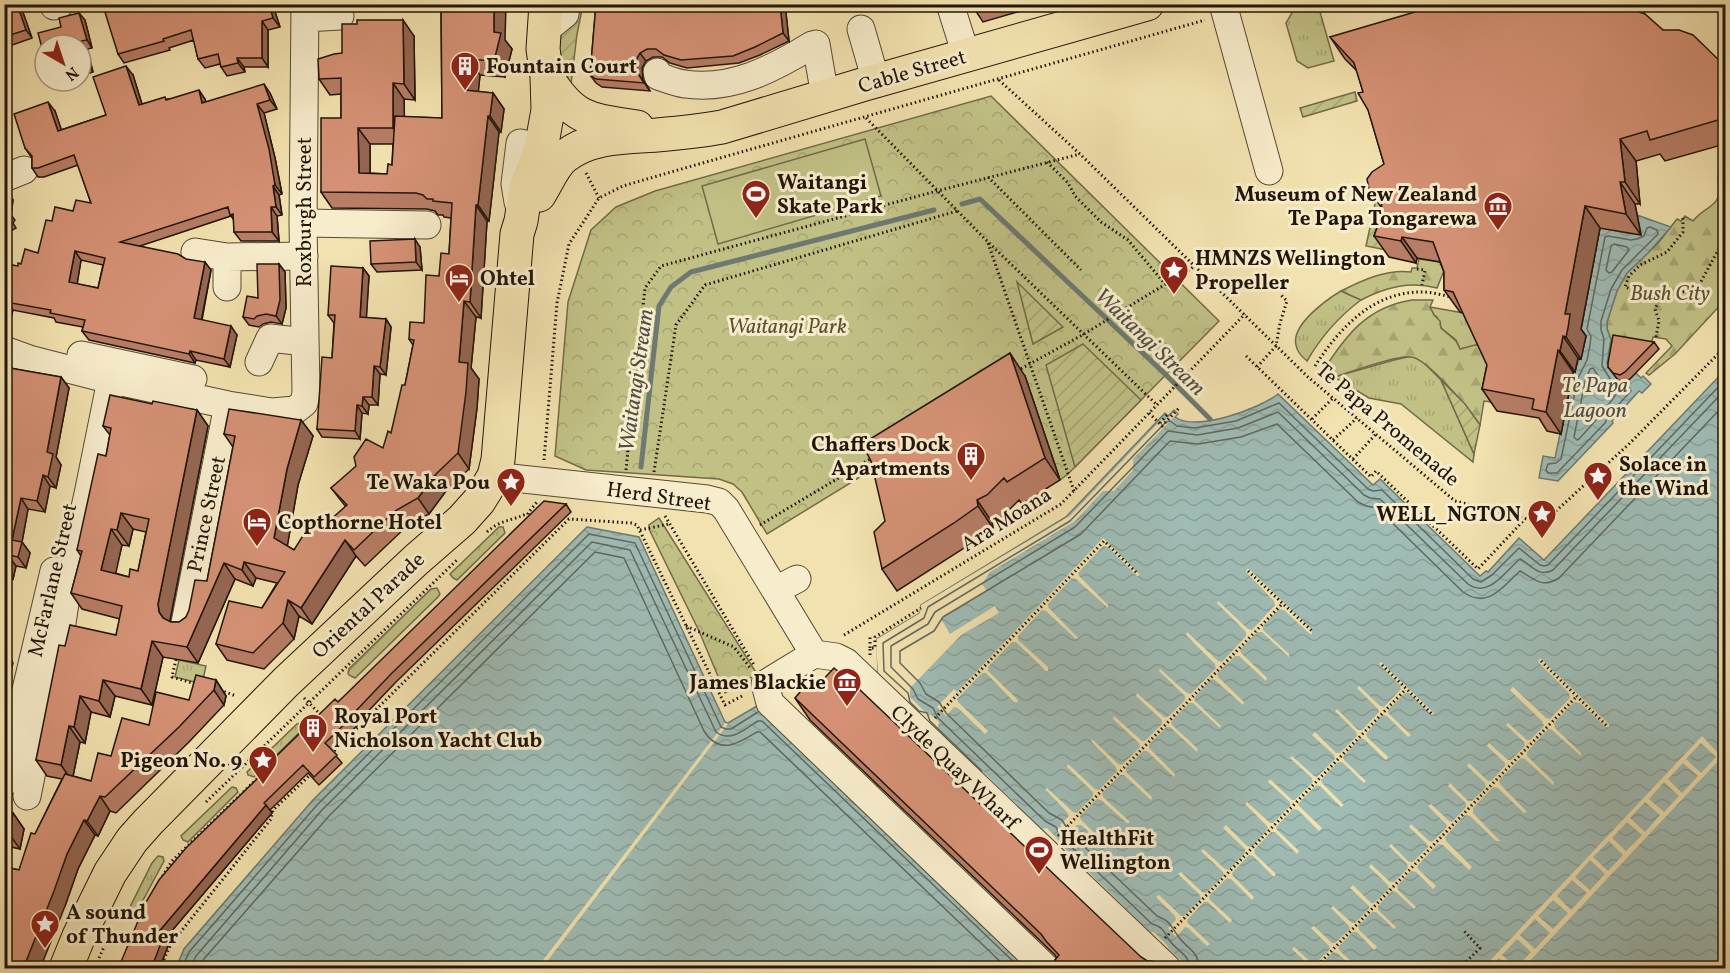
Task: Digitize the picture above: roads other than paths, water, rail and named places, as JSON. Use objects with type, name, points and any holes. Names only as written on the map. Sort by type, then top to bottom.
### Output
[{"type":"main road","name":"Cable Street","points":[[521,221],[563,158],[589,143],[722,127],[1147,4]]},
{"type":"main road","name":"Oriental Parade","points":[[66,969],[79,936],[110,873],[132,840],[286,682],[462,520],[479,501],[494,476],[498,460],[517,234],[526,188],[542,147],[548,110],[543,49],[545,17]]},
{"type":"main road","name":"Cable Street","points":[[547,77],[562,100],[584,116],[611,123],[677,133]]},
{"type":"street","points":[[545,17],[565,14],[566,4]]},
{"type":"street","points":[[950,4],[966,55]]},
{"type":"street","points":[[305,11],[340,16]]},
{"type":"street","name":"Roxburgh Street","points":[[291,411],[301,406],[306,398],[303,223],[305,11]]},
{"type":"street","points":[[1216,12],[1269,171]]},
{"type":"street","points":[[861,29],[876,81]]},
{"type":"street","points":[[657,72],[658,76],[684,84],[726,84],[769,69],[814,45],[825,96]]},
{"type":"street","points":[[303,223],[427,225]]},
{"type":"street","points":[[195,252],[227,257],[304,256]]},
{"type":"street","points":[[227,257],[227,287]]},
{"type":"street","points":[[259,362],[270,338],[305,342]]},
{"type":"street","points":[[7,351],[35,346],[140,366],[273,401],[291,411]]},
{"type":"street","points":[[7,351],[105,379],[228,405],[272,412],[291,411]]},
{"type":"street","points":[[16,790],[62,623],[68,583],[88,494],[105,379]]},
{"type":"street","name":"Prince Street","points":[[184,623],[228,405]]},
{"type":"street","name":"Herd Street","points":[[494,476],[685,496],[719,502],[743,536],[787,584],[806,617],[814,654]]},
{"type":"street","points":[[685,496],[700,521]]},
{"type":"street","points":[[814,654],[786,664],[760,680],[770,703],[1046,969]]},
{"type":"street","name":"Clyde Quay Wharf","points":[[814,654],[836,657],[846,662],[1167,969]]},
{"type":"water","name":"Te Papa Lagoon","points":[[1637,215],[1671,227],[1627,273],[1617,291],[1607,322],[1611,339],[1607,363],[1618,380],[1628,380],[1636,373],[1651,384],[1642,393],[1639,391],[1612,421],[1613,423],[1558,481],[1539,478],[1543,456],[1555,458],[1573,372],[1575,372],[1586,337],[1580,335],[1600,228],[1632,234]]},
{"type":"water","points":[[1725,370],[1725,968],[1179,968],[901,701],[905,697],[878,673],[877,639],[920,613],[921,605],[1066,517],[1165,413],[1168,416],[1174,410],[1178,414],[1175,417],[1185,421],[1212,420],[1243,412],[1278,394],[1373,485],[1380,479],[1480,576],[1488,572],[1519,538],[1544,560]]},
{"type":"water","points":[[587,527],[639,537],[725,722],[728,723],[762,703],[1039,968],[176,968],[184,949],[312,801]]},
{"type":"waterway","name":"Waitangi Stream","points":[[962,204],[980,199],[1210,419]]},
{"type":"waterway","name":"Waitangi Stream","points":[[641,467],[659,306],[671,287],[691,272],[934,210]]},
{"type":"place","name":"Fountain Court","points":[[465,92]]},
{"type":"place","name":"Waitangi Skate Park","points":[[756,220]]},
{"type":"place","name":"Museum of New Zealand Te Papa Tongarewa","points":[[1498,232]]},
{"type":"place","name":"HMNZS Wellington Propeller","points":[[1174,296]]},
{"type":"place","name":"Ohtel","points":[[459,304]]},
{"type":"place","name":"Chaffers Dock Apartments","points":[[971,482]]},
{"type":"place","name":"Solace in the Wind","points":[[1598,502]]},
{"type":"place","name":"Te Waka Pou","points":[[511,508]]},
{"type":"place","name":"WELL_NGTON","points":[[1542,540]]},
{"type":"place","name":"Copthorne Hotel","points":[[257,548]]},
{"type":"place","name":"James Blackie","points":[[847,708]]},
{"type":"place","name":"Royal Port Nicholson Yacht Club","points":[[313,754]]},
{"type":"place","name":"Pigeon No. 9","points":[[263,786]]},
{"type":"place","name":"HealthFit Wellington","points":[[1039,876]]},
{"type":"place","name":"A sound of Thunder","points":[[45,950]]},
{"type":"park label","name":"Bush City","points":[[1670,293]]},
{"type":"park label","name":"Waitangi Park","points":[[787,326]]}]
